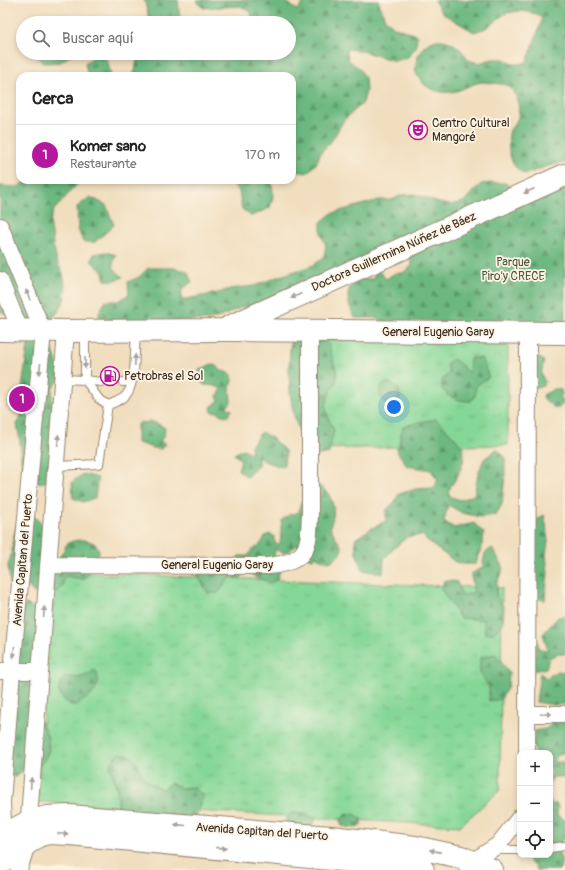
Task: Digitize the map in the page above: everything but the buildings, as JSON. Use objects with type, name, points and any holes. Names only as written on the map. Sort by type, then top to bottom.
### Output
[{"type":"street","name":"Doctora Guillermina Núñez de Báez","points":[[222,330],[565,175]]},
{"type":"street","points":[[0,226],[43,331]]},
{"type":"street","points":[[0,280],[10,330]]},
{"type":"street","name":"General Eugenio Garay","points":[[10,330],[565,333]]},
{"type":"street","name":"Avenida Capitan del Puerto","points":[[8,866],[1,837],[6,671],[43,331]]},
{"type":"street","name":"Avenida Capitan del Puerto","points":[[27,844],[62,379],[75,331]]},
{"type":"street","name":"General Eugenio Garay","points":[[48,565],[267,566],[284,564],[296,559],[305,550],[309,539],[310,331]]},
{"type":"street","points":[[527,750],[528,332]]},
{"type":"street","points":[[6,671],[40,671]]},
{"type":"street","points":[[528,714],[565,714]]},
{"type":"street","name":"Avenida Capitan del Puerto","points":[[1,837],[28,822],[47,817],[69,816],[331,837],[415,847],[461,857],[469,866],[491,860]]},
{"type":"street","points":[[491,860],[498,845],[517,822]]},
{"type":"street","name":"Avenida Capitan del Puerto","points":[[8,866],[27,844],[38,836],[48,833],[329,858],[414,867],[423,870]]},
{"type":"lane","points":[[108,405],[126,396],[130,389],[134,373],[136,330]]},
{"type":"lane","points":[[75,331],[85,380],[99,399],[108,405]]},
{"type":"lane","points":[[62,379],[101,382]]},
{"type":"lane","points":[[124,382],[132,381]]},
{"type":"lane","points":[[56,466],[99,464],[108,405]]},
{"type":"lane","points":[[553,848],[565,846]]},
{"type":"lane","points":[[491,860],[517,851]]},
{"type":"green space","points":[[144,0],[178,0],[179,12],[181,16],[148,16]]},
{"type":"green space","points":[[196,0],[284,0],[297,10],[306,0],[378,0],[385,19],[394,27],[417,35],[416,47],[408,57],[395,61],[358,50],[346,49],[349,61],[359,68],[365,78],[366,91],[363,103],[344,120],[330,143],[321,152],[316,164],[307,173],[296,171],[296,72],[134,72],[137,60],[296,60],[296,16],[251,16],[252,13],[241,6],[203,8]]},
{"type":"green space","points":[[434,0],[565,0],[565,163],[554,164],[524,174],[515,166],[510,154],[509,139],[510,130],[518,116],[518,101],[513,91],[506,85],[482,82],[456,91],[439,91],[434,90],[424,84],[417,75],[416,70],[417,59],[423,48],[427,44],[438,40],[444,40],[456,45],[468,60],[479,63],[492,59],[503,59],[515,64],[526,63],[542,17],[530,12],[518,11],[506,13],[486,28],[474,32],[442,13]]},
{"type":"green space","points":[[40,60],[64,60],[61,62],[44,63]]},
{"type":"green space","points":[[90,60],[106,60],[110,72],[87,72],[85,64]]},
{"type":"green space","name":"Parque Piro'y CRECE","points":[[505,183],[533,200],[551,195],[556,188],[565,184],[565,331],[398,326],[374,318],[355,318],[348,298],[348,293],[352,283],[359,279],[373,279],[376,270],[386,279],[395,273],[403,273],[412,266],[409,254],[255,307],[242,307],[220,317],[209,320],[99,324],[99,312],[106,301],[119,301],[129,294],[128,282],[139,277],[148,268],[174,268],[187,271],[192,282],[182,289],[181,300],[218,293],[230,289],[254,286],[314,265],[324,257],[326,245],[321,234],[321,222],[331,214],[379,200],[392,200],[402,195],[415,194],[439,203],[451,205],[463,202],[481,184]]},
{"type":"green space","points":[[22,184],[77,184],[54,210],[50,221],[57,262],[63,274],[65,297],[61,308],[52,319],[39,323],[14,320],[0,311],[0,186],[18,187]]},
{"type":"green space","points":[[233,184],[272,184],[273,196],[270,208],[251,216],[242,209],[239,191]]},
{"type":"green space","points":[[90,197],[106,205],[114,225],[95,242],[83,242],[78,229],[77,207]]},
{"type":"green space","points":[[106,252],[116,255],[113,265],[117,272],[123,277],[113,281],[105,280],[103,272],[91,261],[94,254]]},
{"type":"green space","points":[[291,338],[328,342],[337,371],[336,383],[329,393],[326,406],[328,417],[334,430],[329,453],[316,456],[306,444],[299,431],[294,416],[291,401],[289,369]]},
{"type":"green space","points":[[29,339],[50,341],[58,366],[60,379],[52,389],[52,401],[58,411],[50,481],[38,483],[23,469],[17,424],[26,405],[22,388]]},
{"type":"green space","points":[[319,340],[508,340],[508,445],[316,449]]},
{"type":"green space","points":[[538,357],[544,361],[541,374],[545,382],[543,386],[536,388],[533,361]]},
{"type":"green space","points":[[470,358],[481,358],[489,377],[476,386],[475,396],[471,401],[462,401],[452,397],[442,389],[442,380],[449,374],[447,363],[454,359],[469,373]]},
{"type":"green space","points":[[212,364],[218,367],[221,371],[227,372],[233,376],[230,388],[231,402],[227,407],[232,410],[228,416],[222,415],[218,412],[212,412],[211,407],[219,401],[217,396],[221,389],[216,386],[204,385],[201,382],[199,370]]},
{"type":"green space","points":[[388,382],[399,389],[400,399],[396,402],[386,404],[380,396],[381,387]]},
{"type":"green space","points":[[554,389],[561,390],[562,395],[560,397],[563,400],[563,404],[559,408],[555,408],[544,399],[543,395]]},
{"type":"green space","points":[[436,419],[458,442],[464,453],[461,467],[450,488],[449,496],[460,500],[474,495],[478,474],[484,459],[497,449],[505,457],[502,504],[496,515],[481,517],[462,513],[448,505],[444,521],[454,528],[474,523],[484,533],[482,546],[476,564],[458,564],[432,545],[422,535],[407,537],[394,548],[384,559],[383,574],[363,570],[356,553],[355,539],[386,521],[386,510],[394,503],[399,494],[416,489],[434,488],[438,480],[431,470],[407,466],[397,451],[403,427],[418,422]]},
{"type":"green space","points":[[151,421],[165,428],[164,436],[160,441],[165,444],[161,449],[152,448],[137,443],[137,425],[141,422],[145,423]]},
{"type":"green space","points":[[261,432],[273,439],[286,452],[283,467],[266,462],[258,457],[258,465],[247,477],[238,470],[241,460],[234,454],[244,449],[252,454],[251,446]]},
{"type":"green space","points":[[83,474],[98,478],[95,498],[83,502],[73,498],[72,482]]},
{"type":"green space","points":[[320,486],[325,490],[325,492],[328,493],[332,502],[334,510],[330,527],[342,548],[339,555],[330,562],[318,558],[317,556],[313,559],[305,556],[301,553],[298,544],[291,550],[283,553],[275,549],[274,560],[280,571],[277,579],[271,583],[255,577],[246,570],[240,579],[232,576],[218,593],[208,593],[197,575],[197,571],[187,561],[196,557],[210,563],[235,560],[239,556],[248,556],[252,550],[261,543],[265,536],[270,534],[274,536],[275,544],[280,544],[282,520],[289,515],[299,512],[300,504],[308,491]]},
{"type":"green space","points":[[544,515],[548,541],[546,555],[548,573],[545,600],[534,598],[533,536],[536,520]]},
{"type":"green space","points":[[30,516],[37,518],[42,527],[43,534],[41,551],[51,559],[57,560],[69,542],[85,540],[95,544],[98,547],[99,552],[97,559],[84,580],[67,576],[63,580],[63,586],[54,594],[44,598],[33,592],[26,583],[15,592],[10,584],[8,565],[12,552],[13,539],[19,518]]},
{"type":"green space","points":[[492,548],[503,566],[501,576],[497,582],[496,596],[504,607],[503,624],[494,633],[485,633],[484,620],[460,618],[441,589],[444,580],[457,582],[462,596],[474,592],[471,574],[482,568],[485,553]]},
{"type":"green space","points":[[53,572],[502,588],[500,790],[460,826],[37,802]]},
{"type":"green space","points":[[26,604],[39,611],[33,704],[48,738],[49,750],[44,761],[36,769],[24,769],[15,777],[0,773],[19,613]]},
{"type":"green space","points":[[565,616],[565,654],[557,654],[549,658],[546,668],[533,671],[537,641],[539,649],[548,650],[543,634],[558,617]]},
{"type":"green space","points":[[495,654],[509,672],[508,686],[501,699],[489,701],[489,687],[480,673],[480,658]]},
{"type":"green space","points":[[94,670],[97,672],[97,685],[89,697],[73,706],[61,697],[59,690],[65,677],[84,676],[88,675]]},
{"type":"green space","points":[[558,671],[565,672],[565,704],[554,705],[536,702],[540,673],[546,678]]},
{"type":"green space","points":[[552,719],[565,719],[565,753],[557,754],[555,762],[565,762],[565,778],[553,777],[553,750],[536,750],[533,747],[535,731],[549,727]]},
{"type":"green space","points":[[121,753],[133,758],[144,777],[156,787],[162,789],[170,783],[181,788],[193,787],[203,795],[196,818],[127,813],[118,806],[118,794],[110,765],[115,757]]},
{"type":"green space","points":[[555,803],[557,804],[558,808],[557,815],[565,820],[565,838],[555,848],[559,853],[561,861],[559,870],[536,870],[535,866],[529,862],[528,858],[553,858],[553,804]]},
{"type":"green space","points":[[291,813],[304,814],[316,819],[312,826],[290,826],[285,819]]},
{"type":"green space","points":[[346,814],[355,814],[361,819],[361,825],[354,828],[342,826],[340,820]]},
{"type":"place","name":"Centro Cultural Mangoré","points":[[418,130]]},
{"type":"place","name":"Petrobras el Sol","points":[[110,376]]},
{"type":"place","name":"Komer sano","points":[[22,399]]}]
